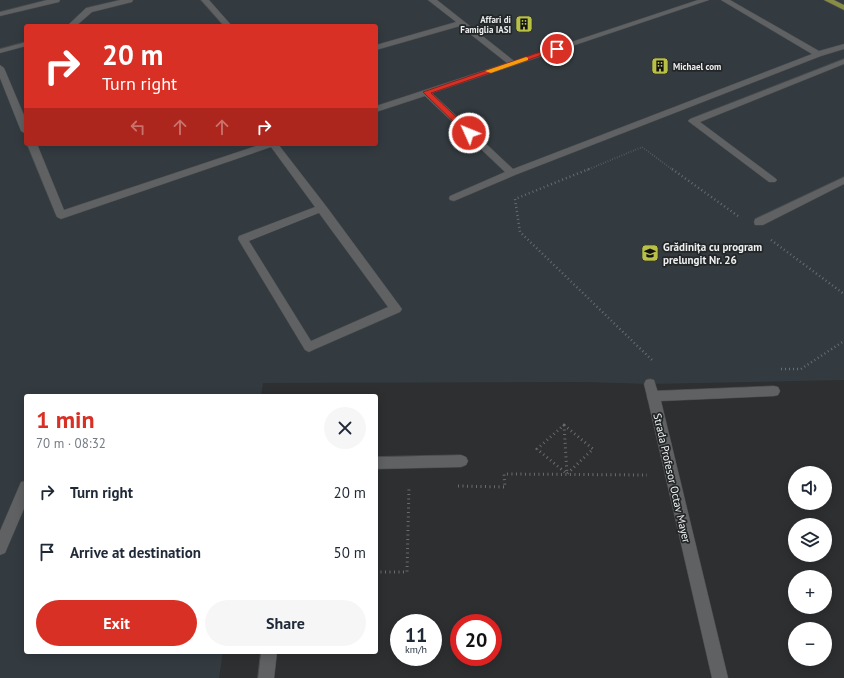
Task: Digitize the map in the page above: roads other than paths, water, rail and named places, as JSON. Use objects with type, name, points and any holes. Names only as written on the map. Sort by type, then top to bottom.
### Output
[{"type":"main road","points":[[828,0],[844,8]]},
{"type":"street","points":[[0,14],[56,0]]},
{"type":"street","points":[[73,24],[89,10],[129,0]]},
{"type":"street","points":[[205,0],[226,24]]},
{"type":"street","points":[[432,0],[512,63]]},
{"type":"street","points":[[378,108],[705,0]]},
{"type":"street","points":[[725,0],[818,54]]},
{"type":"street","points":[[378,47],[462,23]]},
{"type":"street","points":[[0,51],[24,45]]},
{"type":"street","points":[[454,198],[512,173],[818,54],[844,46]]},
{"type":"street","points":[[772,180],[693,121],[844,61]]},
{"type":"street","points":[[0,68],[24,126]]},
{"type":"street","points":[[426,92],[512,173]]},
{"type":"street","points":[[33,146],[61,215],[266,146]]},
{"type":"street","points":[[274,146],[322,208],[396,309],[309,347],[243,239],[322,208]]},
{"type":"street","points":[[759,222],[844,180]]},
{"type":"street","name":"Strada Profesor Octav Mayer","points":[[720,678],[651,390],[774,392]]},
{"type":"street","points":[[378,463],[461,461]]},
{"type":"street","points":[[0,548],[24,492]]},
{"type":"street","points":[[266,678],[269,654]]},
{"type":"place","name":"Affari di Famiglia IASI","points":[[524,24]]},
{"type":"place","name":"Michael com","points":[[660,66]]},
{"type":"place","name":"Grădinița cu program prelungit Nr. 26","points":[[650,253]]}]
